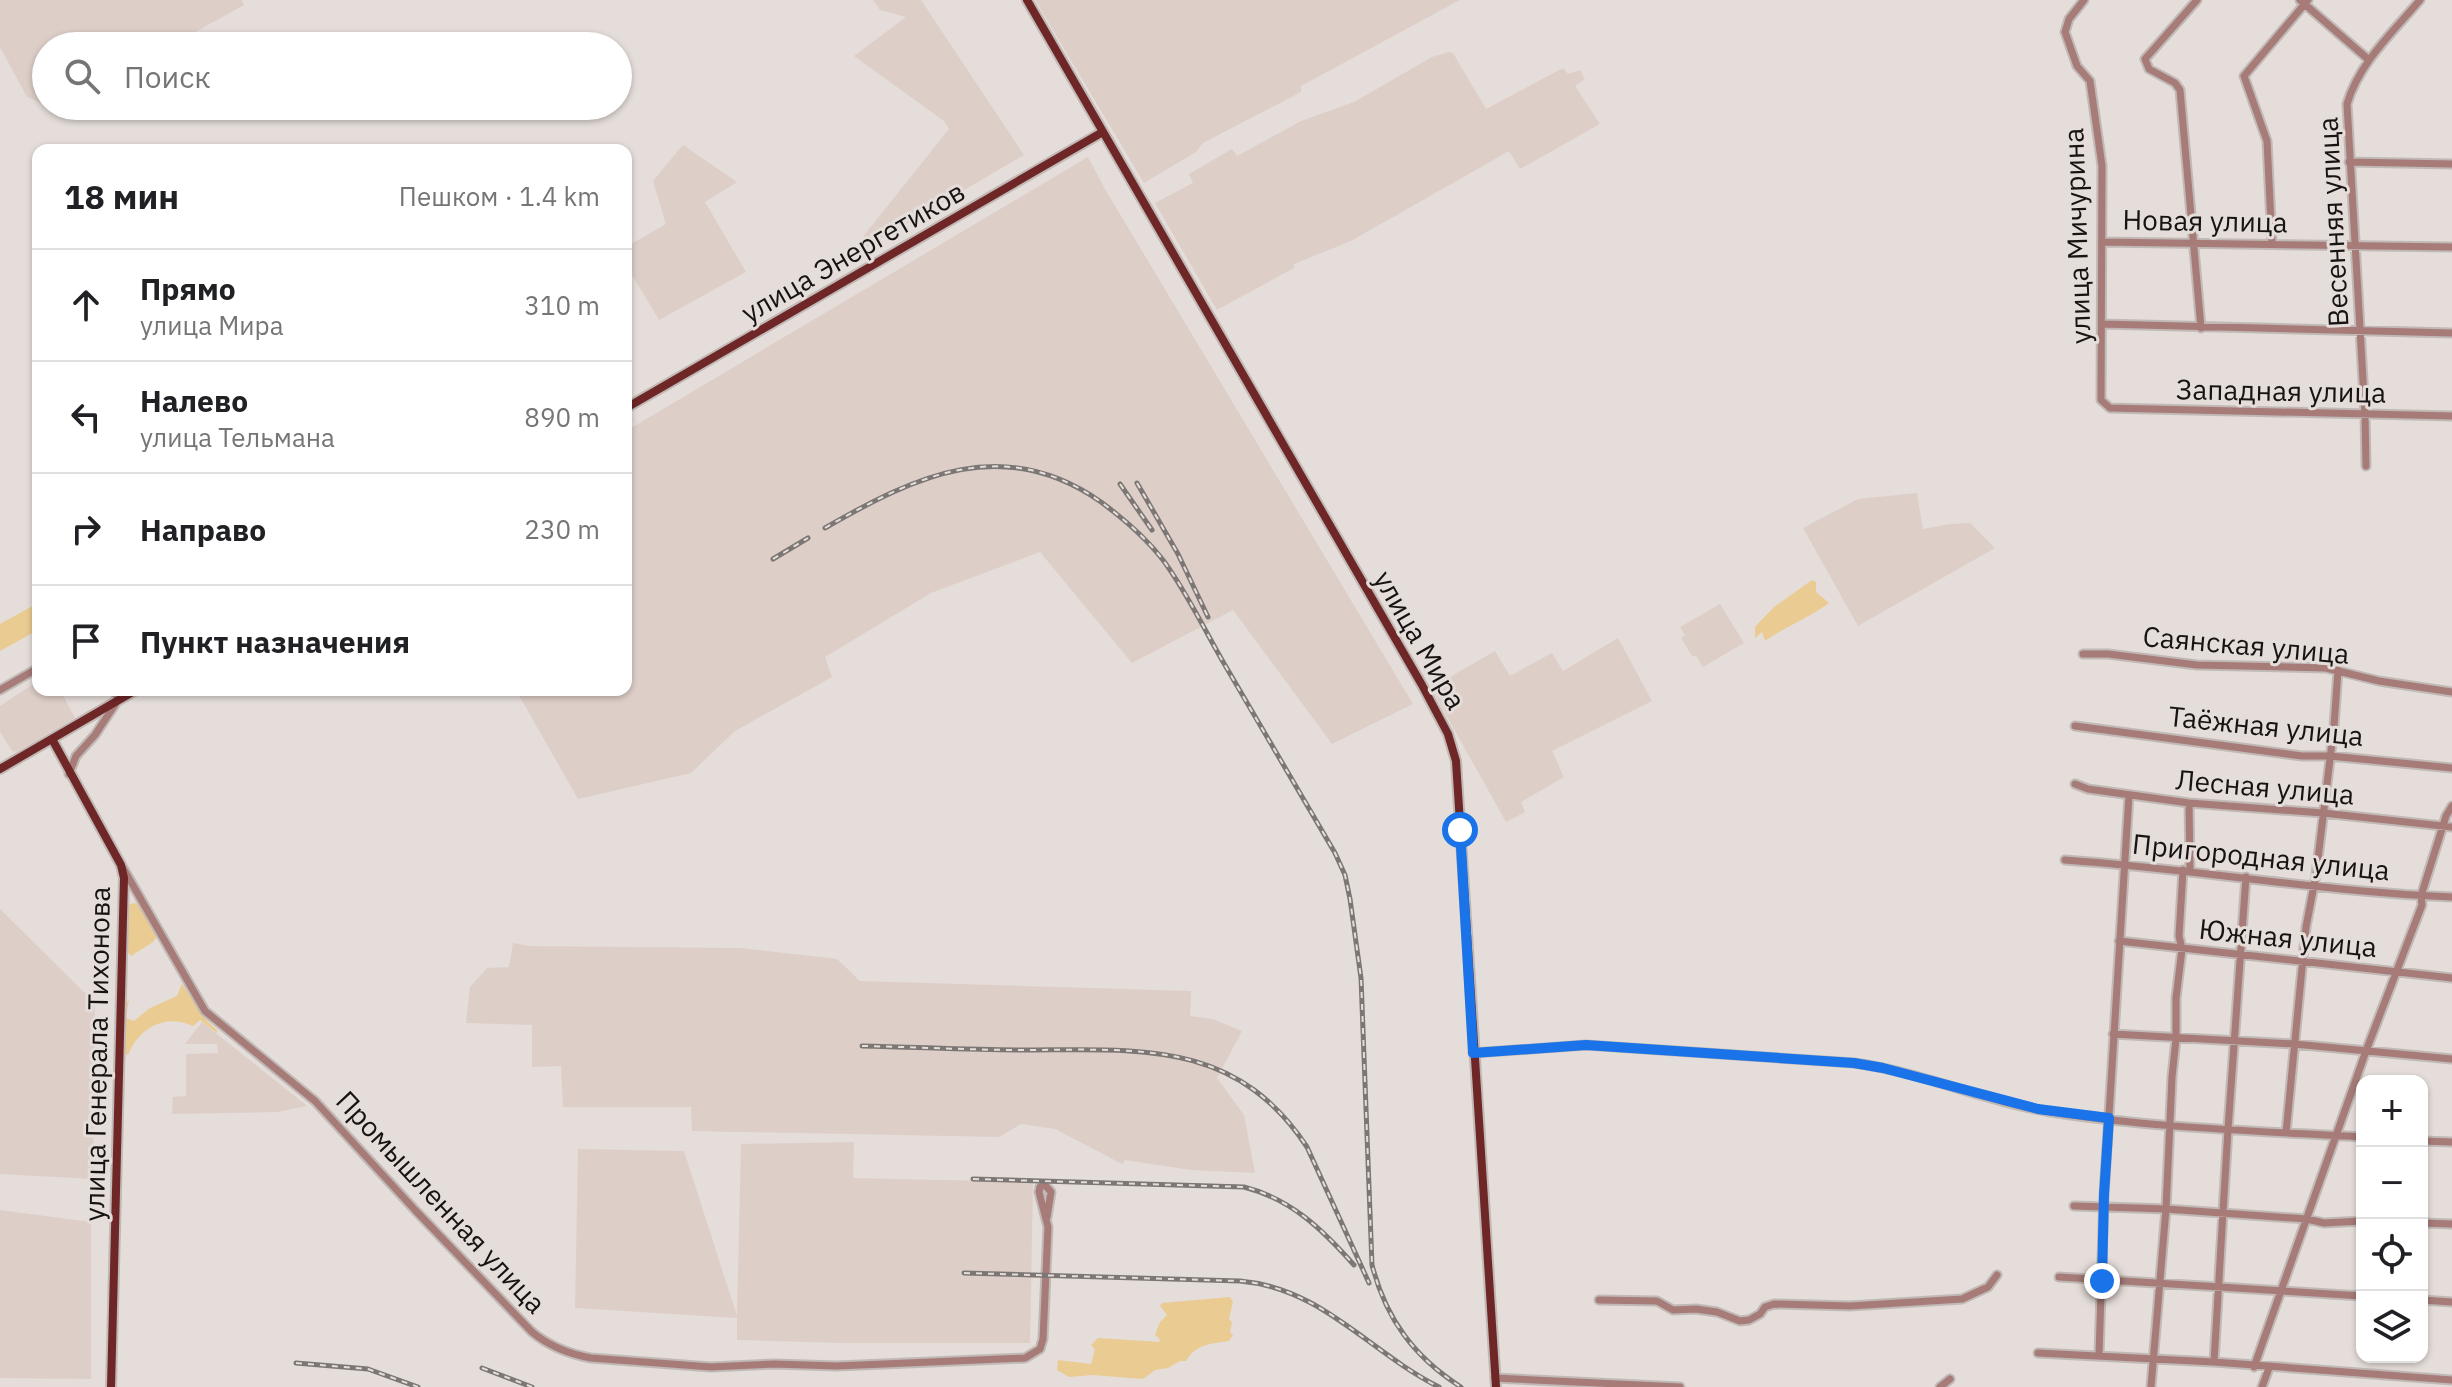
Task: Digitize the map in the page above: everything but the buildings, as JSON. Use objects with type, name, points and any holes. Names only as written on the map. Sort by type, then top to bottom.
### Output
[{"type":"main road","name":"улица Мира","points":[[1027,0],[1422,685],[1451,743],[1456,761],[1496,1383]]},
{"type":"main road","name":"улица Энергетиков","points":[[632,405],[1101,133]]},
{"type":"main road","points":[[0,769],[125,696]]},
{"type":"main road","name":"улица Генерала Тихонова","points":[[52,739],[121,865],[123,891],[111,1387]]},
{"type":"street","name":"улица Мичурина","points":[[2084,0],[2069,19],[2065,32],[2077,66],[2090,81],[2102,166],[2101,400],[2110,408]]},
{"type":"street","points":[[2197,0],[2145,59],[2149,69],[2175,83],[2180,90],[2201,328]]},
{"type":"street","name":"Весенняя улица","points":[[2366,466],[2347,104],[2355,82],[2369,60],[2420,0]]},
{"type":"street","points":[[2272,243],[2267,141],[2244,76],[2304,1],[2369,60]]},
{"type":"street","points":[[2349,162],[2452,164]]},
{"type":"street","name":"Новая улица","points":[[2102,242],[2452,247]]},
{"type":"street","points":[[2102,324],[2452,333]]},
{"type":"street","name":"Западная улица","points":[[2110,408],[2452,416]]},
{"type":"street","name":"Саянская улица","points":[[2083,654],[2108,654],[2186,664],[2326,668],[2379,681],[2452,692]]},
{"type":"street","points":[[2286,1133],[2306,927],[2314,886],[2338,670]]},
{"type":"street","points":[[0,690],[32,671]]},
{"type":"street","points":[[69,774],[76,756],[95,735],[118,700],[116,696]]},
{"type":"street","name":"Таёжная улица","points":[[2075,726],[2302,756],[2452,768]]},
{"type":"street","name":"Лесная улица","points":[[2075,784],[2088,789],[2189,803],[2323,813],[2448,827]]},
{"type":"street","points":[[2099,1356],[2113,1034],[2129,795]]},
{"type":"street","points":[[2151,1387],[2166,1209],[2176,998],[2182,949],[2179,936],[2189,803]]},
{"type":"street","points":[[2254,1367],[2335,1135],[2422,905],[2421,896],[2448,827],[2452,806]]},
{"type":"street","name":"Пригородная улица","points":[[2065,860],[2452,897]]},
{"type":"street","name":"Промышленная улица","points":[[121,865],[205,1011],[315,1101],[523,1324],[541,1339],[572,1354],[711,1367],[774,1364],[837,1366],[1025,1358],[1040,1349],[1043,1339],[1047,1217]]},
{"type":"street","points":[[2214,1362],[2246,877]]},
{"type":"street","name":"Южная улица","points":[[2119,941],[2452,978]]},
{"type":"street","points":[[2113,1034],[2294,1044],[2452,1059]]},
{"type":"street","points":[[1473,1053],[1586,1045],[1854,1063],[2038,1109],[2170,1126],[2356,1137]]},
{"type":"street","points":[[2428,1141],[2452,1142]]},
{"type":"street","points":[[2074,1206],[2166,1209],[2307,1219],[2324,1223],[2356,1221]]},
{"type":"street","points":[[2428,1223],[2452,1224]]},
{"type":"street","points":[[1599,1300],[1657,1301],[1673,1310],[1717,1312],[1740,1321],[1749,1320],[1774,1304],[1850,1306],[1962,1299],[1988,1287],[1997,1275]]},
{"type":"street","points":[[2059,1277],[2356,1296]]},
{"type":"street","points":[[2428,1300],[2452,1302]]},
{"type":"street","points":[[2038,1353],[2214,1362],[2452,1380]]},
{"type":"street","points":[[2262,1387],[2269,1368]]},
{"type":"street","points":[[1940,1387],[1950,1379]]},
{"type":"street","points":[[1496,1383],[1680,1387]]},
{"type":"shaded area","points":[[0,0],[242,0],[244,5],[195,32],[32,32],[32,99],[27,97],[0,47]]},
{"type":"shaded area","points":[[873,0],[921,0],[1024,155],[865,248],[858,243],[949,129],[944,121],[854,56],[906,17],[880,10]]},
{"type":"shaded area","points":[[1035,0],[1460,0],[1301,86],[1301,92],[1203,143],[1196,152],[1144,183]]},
{"type":"shaded area","points":[[1453,53],[1486,109],[1563,68],[1568,74],[1580,70],[1585,79],[1575,86],[1600,124],[1520,169],[1509,151],[1351,241],[1294,264],[1294,268],[1217,310],[1155,203],[1193,183],[1189,174],[1232,149],[1237,156],[1301,121],[1354,102],[1432,57]]},
{"type":"shaded area","points":[[683,145],[737,182],[705,202],[746,272],[659,320],[632,275],[632,244],[666,224],[653,181]]},
{"type":"shaded area","points":[[1088,157],[1413,704],[1332,744],[1233,610],[1132,663],[1040,552],[931,593],[825,657],[832,677],[735,731],[691,773],[578,799],[519,696],[632,696],[632,427]]},
{"type":"shaded area","points":[[1917,493],[1923,529],[1970,523],[1995,548],[1858,626],[1803,528],[1858,499]]},
{"type":"shaded area","points":[[1812,580],[1816,582],[1816,592],[1829,603],[1765,641],[1762,632],[1755,638],[1755,627],[1774,607]]},
{"type":"shaded area","points":[[1720,604],[1744,643],[1703,667],[1681,638],[1685,635],[1680,627]]},
{"type":"shaded area","points":[[32,606],[32,633],[0,651],[0,624]]},
{"type":"shaded area","points":[[1618,638],[1652,701],[1552,751],[1564,777],[1521,802],[1525,812],[1506,822],[1431,688],[1495,651],[1510,676],[1552,653],[1563,671]]},
{"type":"shaded area","points":[[32,685],[32,696],[63,696],[75,718],[16,752],[12,751],[0,732],[0,706]]},
{"type":"shaded area","points":[[130,904],[141,906],[157,936],[131,956],[126,950],[127,910]]},
{"type":"shaded area","points":[[0,909],[95,1003],[93,1179],[0,1174]]},
{"type":"shaded area","points":[[513,943],[529,946],[740,948],[837,959],[860,981],[1191,991],[1190,1016],[1212,1019],[1242,1031],[1217,1078],[1244,1115],[1255,1173],[1191,1170],[1125,1160],[1122,1164],[1055,1129],[1021,1124],[999,1137],[692,1131],[691,1107],[563,1107],[561,1066],[532,1067],[532,1025],[466,1023],[470,987],[487,968],[509,967]]},
{"type":"shaded area","points":[[182,984],[217,1033],[200,1020],[193,1026],[183,1022],[163,1022],[146,1031],[128,1055],[125,1054],[124,1007],[129,999],[126,1018],[134,1021],[150,1008],[177,996]]},
{"type":"shaded area","points":[[202,1022],[307,1106],[277,1112],[172,1114],[173,1097],[186,1096],[186,1054],[218,1053],[217,1044],[185,1044]]},
{"type":"shaded area","points":[[854,1142],[853,1178],[1033,1182],[1030,1343],[737,1340],[737,1318],[575,1308],[578,1149],[684,1151],[737,1316],[741,1144]]},
{"type":"shaded area","points":[[0,1210],[91,1222],[91,1379],[0,1378]]},
{"type":"shaded area","points":[[1230,1297],[1233,1302],[1230,1332],[1233,1335],[1229,1341],[1199,1348],[1186,1361],[1155,1370],[1143,1379],[1093,1375],[1069,1377],[1057,1370],[1058,1360],[1091,1364],[1095,1349],[1091,1345],[1098,1338],[1160,1342],[1155,1335],[1160,1322],[1167,1315],[1160,1306],[1162,1303]]},
{"type":"railway","points":[[825,528],[893,492],[927,479],[961,470],[995,466],[1030,470],[1065,481],[1118,515],[1163,560],[1345,875],[1361,978],[1372,1265],[1385,1303],[1404,1335],[1429,1363],[1461,1387]]},
{"type":"railway","points":[[1137,483],[1178,554],[1208,617]]},
{"type":"railway","points":[[1120,484],[1152,530]]},
{"type":"railway","points":[[773,559],[808,538]]},
{"type":"railway","points":[[862,1046],[1143,1052],[1215,1068],[1248,1086],[1279,1112],[1307,1147],[1369,1283]]},
{"type":"railway","points":[[973,1179],[1244,1187],[1291,1207],[1330,1239],[1354,1265]]},
{"type":"railway","points":[[964,1273],[1240,1281],[1269,1286],[1321,1308],[1439,1387]]},
{"type":"railway","points":[[296,1363],[368,1369],[418,1387]]},
{"type":"railway","points":[[482,1368],[532,1387]]},
{"type":"route","points":[[1460,830],[1473,1053],[1586,1045],[1854,1063],[2051,1112],[2109,1118],[2102,1281]]}]
